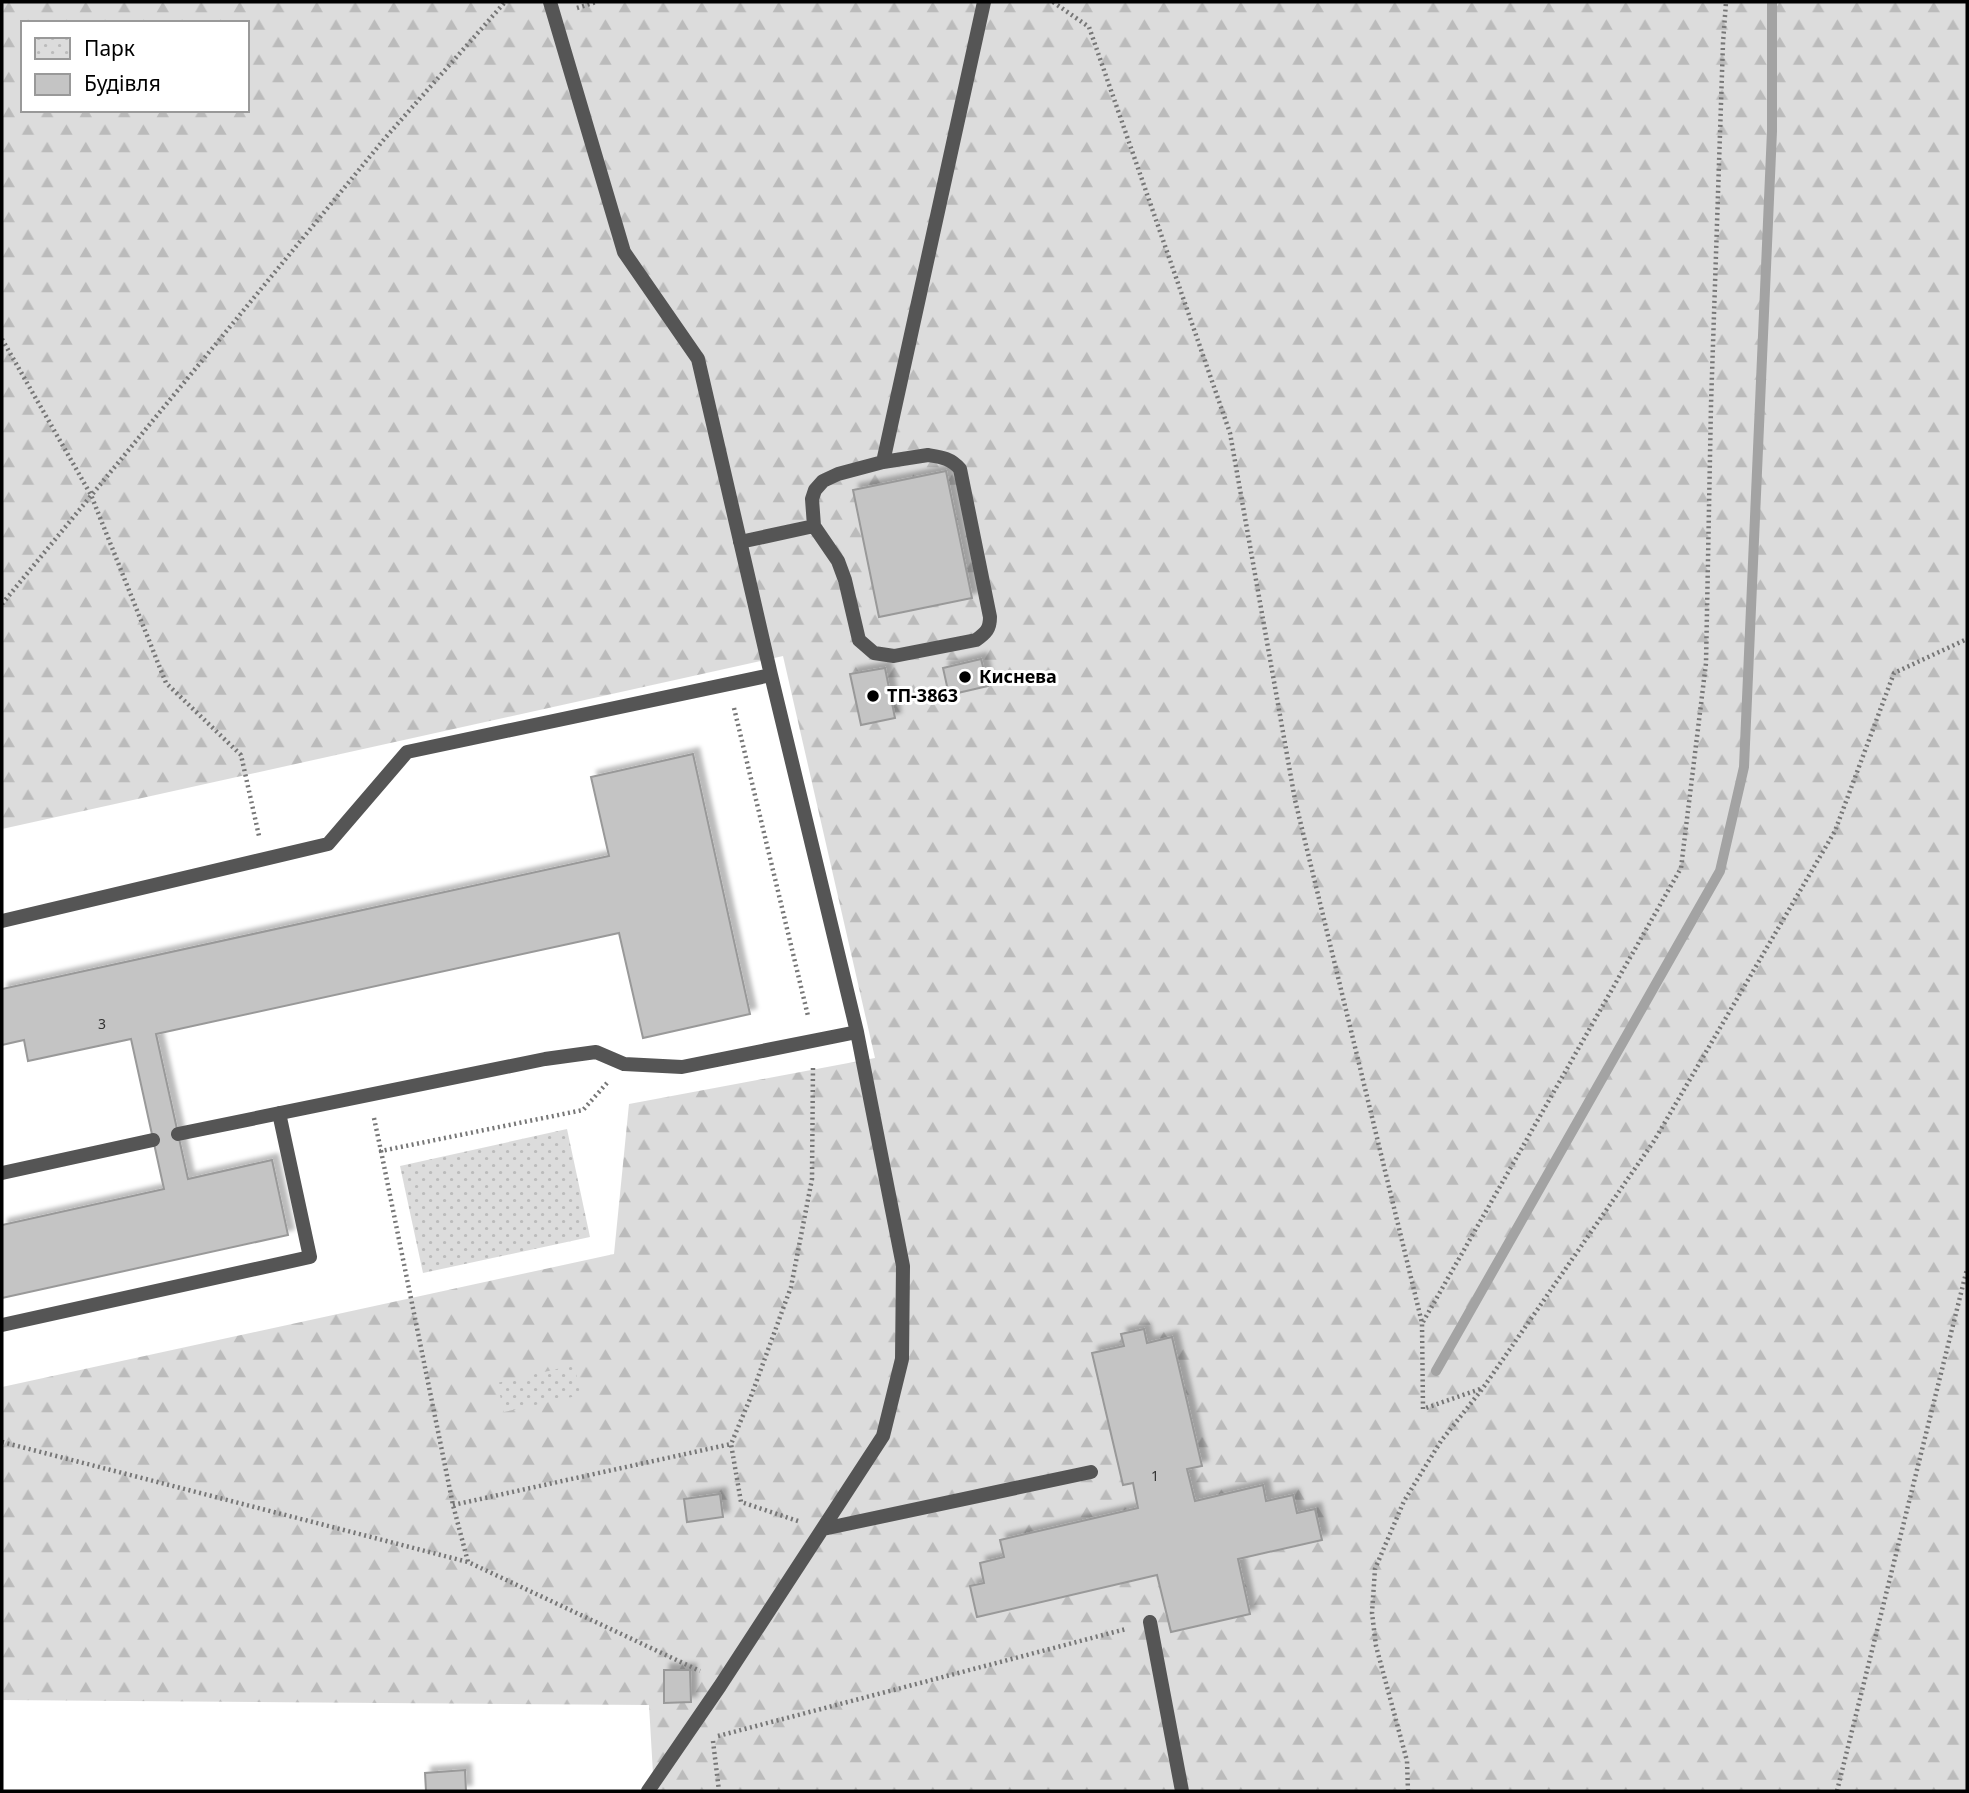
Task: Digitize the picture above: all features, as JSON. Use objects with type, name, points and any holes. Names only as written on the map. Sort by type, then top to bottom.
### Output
[{"type":"lane","points":[[550,2],[624,252],[698,359],[857,1032],[903,1266],[902,1359],[883,1436],[723,1682],[649,1789]]},
{"type":"lane","points":[[883,462],[984,2]]},
{"type":"lane","points":[[928,455],[945,457],[955,463],[960,469],[990,617],[986,634],[976,640],[894,656],[874,653],[859,640],[838,561],[814,526],[812,499],[815,490],[823,481],[838,474],[883,462],[928,455]]},
{"type":"lane","points":[[740,542],[814,526]]},
{"type":"lane","points":[[2,921],[328,844],[407,752],[771,675]]},
{"type":"lane","points":[[178,1134],[545,1059],[596,1052],[624,1064],[682,1067],[857,1032]]},
{"type":"lane","points":[[2,1325],[310,1257],[279,1113]]},
{"type":"lane","points":[[2,1173],[153,1140]]},
{"type":"lane","points":[[823,1529],[1091,1472]]},
{"type":"lane","points":[[1150,1622],[1182,1791]]},
{"type":"path","points":[[2,604],[386,137],[505,2]]},
{"type":"path","points":[[1053,2],[1089,27],[1230,433],[1295,800],[1422,1323],[1423,1409],[1483,1388]]},
{"type":"path","points":[[1422,1323],[1681,868],[1706,663],[1711,391],[1726,2]]},
{"type":"path","points":[[2,339],[91,495],[166,683],[241,755],[264,859]]},
{"type":"path","points":[[1408,1791],[1407,1761],[1376,1646],[1371,1613],[1375,1569],[1404,1501],[1441,1441],[1483,1388],[1654,1141],[1835,831],[1894,673],[1967,639]]},
{"type":"path","points":[[728,684],[814,1041],[812,1179],[791,1287],[731,1444],[741,1502],[823,1529]]},
{"type":"path","points":[[381,1152],[583,1110],[624,1064]]},
{"type":"path","points":[[368,1095],[453,1505],[468,1562]]},
{"type":"path","points":[[1837,1791],[1967,1269]]},
{"type":"path","points":[[2,1442],[468,1562],[723,1682]]},
{"type":"path","points":[[453,1505],[731,1444]]},
{"type":"path","points":[[719,1791],[713,1738],[1150,1622]]},
{"type":"green space","points":[[2,2],[1967,2],[1967,1791],[654,1791],[649,1705],[2,1700],[2,1387],[614,1254],[629,1104],[875,1058],[783,656],[2,829]]},
{"type":"green space","points":[[567,1129],[590,1237],[423,1273],[400,1166]]},
{"type":"green space","points":[[574,1365],[581,1395],[504,1412],[497,1383]]},
{"type":"building","points":[[946,471],[972,598],[879,617],[853,490]]},
{"type":"building","name":"Киснева","points":[[981,659],[988,686],[949,695],[943,668]]},
{"type":"building","name":"ТП-3863","points":[[885,668],[895,718],[861,725],[850,674]]},
{"type":"building","points":[[693,754],[750,1014],[643,1038],[619,933],[156,1034],[188,1179],[272,1160],[288,1235],[2,1298],[2,1225],[164,1189],[131,1039],[28,1061],[24,1040],[2,1045],[2,989],[609,856],[591,777]]},
{"type":"building","points":[[1144,1329],[1147,1343],[1172,1337],[1202,1466],[1187,1469],[1195,1501],[1263,1485],[1266,1501],[1293,1495],[1297,1513],[1315,1509],[1322,1540],[1238,1559],[1250,1614],[1171,1632],[1157,1575],[977,1617],[970,1586],[984,1583],[980,1563],[1004,1557],[1000,1540],[1138,1508],[1133,1483],[1123,1485],[1092,1353],[1124,1346],[1121,1334]]},
{"type":"building","points":[[720,1494],[723,1517],[687,1522],[684,1499]]},
{"type":"building","points":[[664,1670],[690,1670],[691,1702],[664,1703]]},
{"type":"building","points":[[465,1770],[466,1791],[426,1791],[425,1773]]},
{"type":"waterway","points":[[1436,1371],[1720,871],[1744,767],[1772,131],[1772,2]]},
{"type":"place","name":"Киснева","points":[[965,677]]},
{"type":"place","name":"ТП-3863","points":[[873,696]]}]
